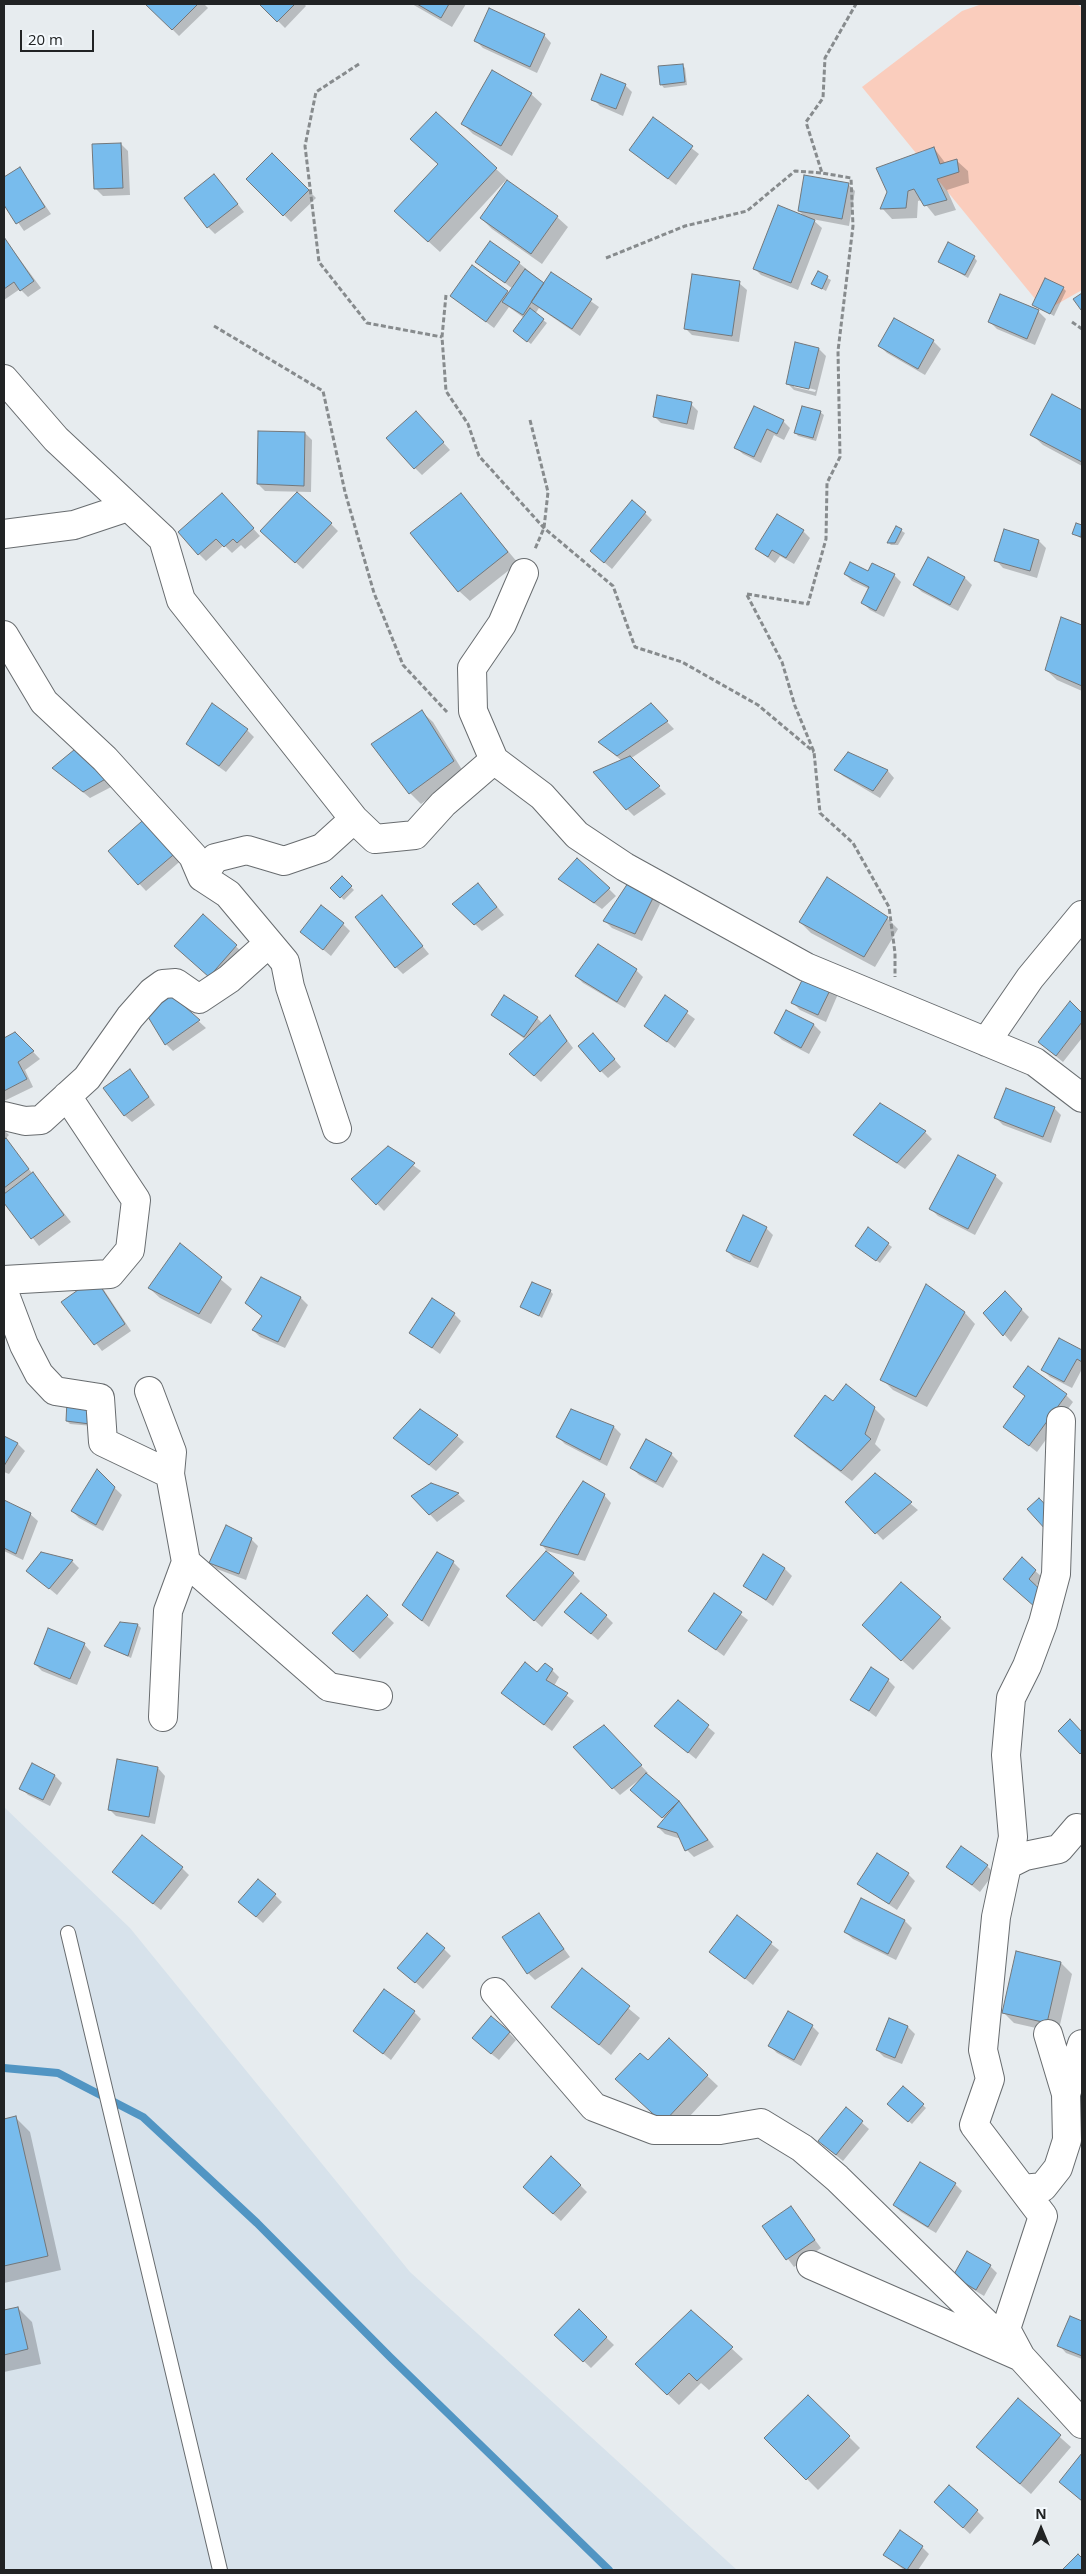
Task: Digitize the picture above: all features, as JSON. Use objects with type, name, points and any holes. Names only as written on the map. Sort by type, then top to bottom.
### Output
[{"type":"street","points":[[4,379],[56,439],[163,539],[181,600],[354,819],[375,839],[415,835],[443,804],[494,760]]},
{"type":"street","points":[[4,534],[74,525],[128,507]]},
{"type":"street","points":[[524,573],[502,624],[472,668],[473,711],[494,760],[542,796],[577,835],[625,867],[806,967],[895,1006],[1035,1062],[1082,1098]]},
{"type":"street","points":[[4,635],[44,702],[105,759],[193,856],[202,877],[228,894],[285,962],[290,987],[337,1128]]},
{"type":"street","points":[[202,877],[215,858],[247,850],[284,861],[322,848],[354,819]]},
{"type":"street","points":[[986,1042],[1030,978],[1082,915]]},
{"type":"street","points":[[4,1116],[25,1121],[42,1120],[87,1078],[130,1017],[152,992],[163,984],[176,983],[199,999],[229,979],[269,943]]},
{"type":"street","points":[[4,1280],[110,1274],[130,1250],[136,1200],[67,1096]]},
{"type":"street","points":[[4,1292],[24,1345],[39,1374],[55,1391],[100,1398],[103,1442],[170,1474]]},
{"type":"street","points":[[149,1391],[172,1452],[170,1474],[186,1562],[168,1611],[162,1717]]},
{"type":"street","points":[[1021,2357],[1006,2328],[1043,2216],[974,2125],[990,2079],[984,2050],[996,1917],[1013,1837],[1006,1755],[1011,1698],[1027,1666],[1043,1623],[1056,1574],[1061,1421]]},
{"type":"street","points":[[186,1562],[329,1687],[378,1696]]},
{"type":"street","points":[[1007,1865],[1025,1856],[1059,1849],[1077,1828]]},
{"type":"street","points":[[495,1992],[594,2107],[654,2130],[720,2130],[761,2123],[802,2148],[837,2178],[1021,2357],[1082,2424]]},
{"type":"street","points":[[1023,2189],[1043,2187],[1058,2168],[1067,2140],[1066,2094],[1048,2034]]},
{"type":"street","points":[[1066,2094],[1082,2044]]},
{"type":"street","points":[[811,2264],[1021,2357]]},
{"type":"lane","points":[[68,1933],[220,2570]]},
{"type":"path","points":[[822,174],[806,122],[823,98],[825,58],[856,4]]},
{"type":"path","points":[[359,64],[316,92],[305,146],[319,262],[366,323],[442,337]]},
{"type":"path","points":[[606,258],[686,226],[748,211],[795,171],[851,178],[853,226],[838,351],[840,457],[827,483],[826,539],[808,604],[747,594],[782,662],[796,706],[814,752],[820,814],[853,843],[889,907],[895,953],[895,1006]]},
{"type":"path","points":[[446,295],[442,337],[446,391],[468,424],[479,456],[544,528],[613,586],[635,647],[682,662],[758,705],[814,752]]},
{"type":"path","points":[[1072,322],[1082,329]]},
{"type":"path","points":[[214,326],[323,391],[345,492],[374,593],[403,665],[448,712]]},
{"type":"path","points":[[524,573],[544,528],[548,492],[530,420]]},
{"type":"shaded area","points":[[982,4],[1077,4],[1082,8],[1082,290],[1045,311],[862,87],[962,11]]},
{"type":"shaded area","points":[[4,1807],[130,1928],[410,2272],[737,2570],[4,2570]]},
{"type":"building","points":[[145,4],[198,4],[172,30]]},
{"type":"building","points":[[259,4],[295,4],[277,22]]},
{"type":"building","points":[[417,4],[449,4],[441,18]]},
{"type":"building","points":[[489,8],[545,34],[530,67],[474,41]]},
{"type":"building","points":[[683,64],[685,82],[660,85],[658,66]]},
{"type":"building","points":[[492,70],[532,93],[501,146],[461,124]]},
{"type":"building","points":[[601,74],[626,84],[616,109],[591,100]]},
{"type":"building","points":[[436,112],[497,168],[428,242],[394,211],[438,164],[410,139]]},
{"type":"building","points":[[653,117],[693,146],[668,179],[629,150]]},
{"type":"building","points":[[121,143],[123,188],[94,189],[92,144]]},
{"type":"building","points":[[934,147],[940,164],[957,159],[959,172],[937,179],[947,200],[924,206],[914,189],[908,191],[906,208],[880,209],[887,192],[876,168]]},
{"type":"building","points":[[272,153],[309,190],[283,216],[246,179]]},
{"type":"building","points":[[20,167],[45,207],[16,224],[4,205],[4,177]]},
{"type":"building","points":[[214,174],[238,204],[207,228],[184,198]]},
{"type":"building","points":[[804,175],[849,183],[842,219],[798,211]]},
{"type":"building","points":[[507,180],[558,216],[531,254],[480,218]]},
{"type":"building","points":[[778,205],[815,220],[791,283],[753,269]]},
{"type":"building","points":[[4,237],[34,281],[20,291],[14,282],[4,289]]},
{"type":"building","points":[[490,241],[520,262],[505,283],[475,262]]},
{"type":"building","points":[[948,242],[975,256],[965,275],[938,262]]},
{"type":"building","points":[[472,265],[508,291],[486,322],[450,296]]},
{"type":"building","points":[[525,269],[544,283],[523,315],[502,302]]},
{"type":"building","points":[[818,271],[828,276],[822,289],[811,284]]},
{"type":"building","points":[[551,272],[592,299],[572,329],[531,302]]},
{"type":"building","points":[[692,274],[740,281],[732,336],[684,329]]},
{"type":"building","points":[[1045,278],[1064,287],[1050,314],[1032,305]]},
{"type":"building","points":[[1082,293],[1082,310],[1081,310],[1073,299]]},
{"type":"building","points":[[1000,294],[1039,310],[1027,339],[988,322]]},
{"type":"building","points":[[530,308],[544,319],[527,342],[513,331]]},
{"type":"building","points":[[894,318],[934,340],[918,369],[878,346]]},
{"type":"building","points":[[795,342],[819,348],[809,389],[786,384]]},
{"type":"building","points":[[1052,394],[1082,410],[1082,462],[1030,435]]},
{"type":"building","points":[[657,395],[692,402],[687,424],[653,417]]},
{"type":"building","points":[[754,406],[784,420],[777,434],[767,429],[754,457],[734,448]]},
{"type":"building","points":[[802,406],[821,411],[813,438],[794,433]]},
{"type":"building","points":[[416,411],[444,442],[414,469],[386,438]]},
{"type":"building","points":[[258,431],[305,432],[304,486],[257,484]]},
{"type":"building","points":[[297,492],[332,523],[295,563],[260,531]]},
{"type":"building","points":[[222,493],[254,528],[237,543],[233,539],[224,547],[216,539],[198,555],[178,532]]},
{"type":"building","points":[[461,493],[508,552],[458,592],[410,533]]},
{"type":"building","points":[[632,500],[646,512],[604,563],[590,551]]},
{"type":"building","points":[[777,514],[804,530],[786,558],[772,550],[768,557],[755,549]]},
{"type":"building","points":[[1076,523],[1082,525],[1081,537],[1072,534]]},
{"type":"building","points":[[896,526],[902,529],[895,543],[887,543]]},
{"type":"building","points":[[1004,529],[1039,540],[1030,571],[994,561]]},
{"type":"building","points":[[928,557],[965,577],[950,605],[913,585]]},
{"type":"building","points":[[850,562],[868,571],[872,563],[895,574],[876,611],[861,603],[869,587],[844,574]]},
{"type":"building","points":[[1061,617],[1082,625],[1082,686],[1045,670]]},
{"type":"building","points":[[212,703],[248,729],[219,766],[186,744]]},
{"type":"building","points":[[651,703],[668,721],[617,756],[598,742]]},
{"type":"building","points":[[422,710],[454,761],[409,794],[371,744]]},
{"type":"building","points":[[80,745],[109,777],[83,792],[52,768]]},
{"type":"building","points":[[848,752],[888,770],[873,791],[834,770]]},
{"type":"building","points":[[630,756],[660,786],[626,810],[593,772]]},
{"type":"building","points":[[149,815],[179,850],[138,885],[108,851]]},
{"type":"building","points":[[577,858],[610,888],[594,903],[558,879]]},
{"type":"building","points":[[342,876],[352,886],[340,898],[330,888]]},
{"type":"building","points":[[827,877],[888,917],[864,957],[799,922]]},
{"type":"building","points":[[478,883],[497,907],[474,925],[452,904]]},
{"type":"building","points":[[628,883],[654,896],[635,934],[603,921]]},
{"type":"building","points":[[382,895],[423,946],[395,968],[355,917]]},
{"type":"building","points":[[321,905],[344,923],[323,950],[300,932]]},
{"type":"building","points":[[203,914],[237,945],[209,977],[174,946]]},
{"type":"building","points":[[598,944],[637,969],[617,1002],[575,976]]},
{"type":"building","points":[[805,974],[832,986],[818,1015],[791,1003]]},
{"type":"building","points":[[168,992],[200,1020],[165,1045],[142,1007]]},
{"type":"building","points":[[504,995],[538,1017],[524,1037],[491,1015]]},
{"type":"building","points":[[665,995],[688,1011],[667,1042],[644,1026]]},
{"type":"building","points":[[1070,1001],[1082,1013],[1082,1022],[1056,1056],[1038,1042]]},
{"type":"building","points":[[786,1010],[814,1024],[801,1048],[774,1033]]},
{"type":"building","points":[[550,1015],[567,1041],[534,1076],[509,1054]]},
{"type":"building","points":[[15,1032],[34,1051],[18,1062],[27,1079],[4,1091],[4,1038]]},
{"type":"building","points":[[593,1033],[615,1059],[600,1072],[578,1046]]},
{"type":"building","points":[[130,1069],[149,1097],[124,1116],[103,1088]]},
{"type":"building","points":[[1006,1088],[1055,1107],[1043,1137],[994,1118]]},
{"type":"building","points":[[880,1103],[926,1131],[897,1163],[853,1135]]},
{"type":"building","points":[[6,1138],[29,1169],[4,1188],[4,1140]]},
{"type":"building","points":[[388,1146],[415,1163],[376,1205],[351,1179]]},
{"type":"building","points":[[958,1155],[996,1175],[968,1229],[929,1209]]},
{"type":"building","points":[[33,1172],[64,1215],[31,1239],[4,1203],[4,1194]]},
{"type":"building","points":[[743,1215],[767,1227],[750,1262],[726,1251]]},
{"type":"building","points":[[868,1227],[889,1243],[876,1261],[855,1246]]},
{"type":"building","points":[[180,1243],[222,1277],[199,1314],[148,1288]]},
{"type":"building","points":[[261,1277],[301,1297],[278,1342],[252,1330],[262,1316],[245,1303]]},
{"type":"building","points":[[95,1278],[125,1324],[94,1345],[61,1302]]},
{"type":"building","points":[[532,1282],[551,1290],[539,1316],[520,1307]]},
{"type":"building","points":[[926,1284],[965,1312],[916,1397],[880,1380]]},
{"type":"building","points":[[1005,1291],[1022,1309],[1003,1336],[983,1313]]},
{"type":"building","points":[[432,1298],[455,1313],[432,1348],[409,1333]]},
{"type":"building","points":[[1059,1338],[1082,1350],[1082,1362],[1077,1359],[1064,1382],[1041,1370]]},
{"type":"building","points":[[1028,1366],[1067,1394],[1029,1446],[1003,1427],[1025,1396],[1013,1387]]},
{"type":"building","points":[[846,1384],[875,1407],[865,1434],[871,1439],[841,1471],[794,1436],[825,1395],[833,1401]]},
{"type":"building","points":[[67,1401],[92,1404],[90,1424],[66,1421]]},
{"type":"building","points":[[420,1409],[458,1435],[429,1465],[393,1438]]},
{"type":"building","points":[[571,1409],[614,1426],[600,1460],[556,1437]]},
{"type":"building","points":[[4,1436],[18,1443],[4,1466]]},
{"type":"building","points":[[646,1439],[672,1453],[656,1482],[630,1468]]},
{"type":"building","points":[[97,1469],[115,1487],[96,1525],[71,1511]]},
{"type":"building","points":[[875,1473],[912,1502],[875,1534],[845,1502]]},
{"type":"building","points":[[583,1481],[605,1494],[578,1555],[540,1545]]},
{"type":"building","points":[[431,1483],[459,1493],[429,1515],[411,1496]]},
{"type":"building","points":[[1039,1498],[1054,1514],[1046,1530],[1027,1509]]},
{"type":"building","points":[[4,1500],[31,1513],[16,1554],[4,1548]]},
{"type":"building","points":[[226,1525],[252,1538],[239,1574],[209,1563]]},
{"type":"building","points":[[546,1551],[574,1573],[534,1621],[506,1596]]},
{"type":"building","points":[[41,1552],[73,1560],[49,1589],[26,1571]]},
{"type":"building","points":[[437,1552],[454,1561],[422,1621],[402,1605]]},
{"type":"building","points":[[763,1554],[785,1568],[766,1600],[743,1586]]},
{"type":"building","points":[[1022,1557],[1036,1570],[1029,1579],[1046,1595],[1035,1607],[1003,1579]]},
{"type":"building","points":[[901,1582],[941,1617],[901,1661],[862,1625]]},
{"type":"building","points":[[581,1593],[607,1615],[591,1634],[564,1612]]},
{"type":"building","points":[[714,1593],[742,1612],[716,1650],[688,1631]]},
{"type":"building","points":[[367,1595],[388,1615],[353,1652],[332,1633]]},
{"type":"building","points":[[120,1622],[138,1624],[128,1656],[104,1646]]},
{"type":"building","points":[[48,1628],[85,1643],[70,1679],[34,1664]]},
{"type":"building","points":[[525,1662],[537,1672],[545,1663],[553,1669],[546,1680],[568,1693],[544,1725],[501,1693]]},
{"type":"building","points":[[871,1667],[889,1679],[869,1711],[850,1700]]},
{"type":"building","points":[[678,1700],[709,1725],[688,1753],[654,1726]]},
{"type":"building","points":[[1070,1719],[1082,1732],[1082,1752],[1080,1754],[1058,1731]]},
{"type":"building","points":[[604,1725],[642,1765],[612,1789],[573,1747]]},
{"type":"building","points":[[117,1759],[158,1767],[149,1817],[108,1810]]},
{"type":"building","points":[[32,1763],[55,1775],[43,1800],[19,1789]]},
{"type":"building","points":[[646,1773],[679,1801],[662,1818],[630,1790]]},
{"type":"building","points":[[679,1801],[708,1840],[685,1851],[677,1833],[657,1827]]},
{"type":"building","points":[[142,1835],[183,1867],[153,1904],[112,1872]]},
{"type":"building","points":[[961,1846],[988,1865],[972,1885],[946,1867]]},
{"type":"building","points":[[877,1853],[909,1873],[889,1904],[857,1884]]},
{"type":"building","points":[[258,1879],[276,1894],[256,1917],[238,1902]]},
{"type":"building","points":[[861,1898],[905,1920],[888,1954],[844,1932]]},
{"type":"building","points":[[539,1913],[564,1949],[527,1974],[502,1937]]},
{"type":"building","points":[[737,1915],[772,1942],[745,1979],[709,1952]]},
{"type":"building","points":[[427,1933],[445,1948],[415,1983],[397,1968]]},
{"type":"building","points":[[1016,1951],[1061,1962],[1047,2023],[1002,2013]]},
{"type":"building","points":[[582,1968],[630,2006],[599,2045],[551,2007]]},
{"type":"building","points":[[384,1989],[415,2011],[383,2054],[353,2031]]},
{"type":"building","points":[[788,2011],[813,2025],[794,2060],[768,2046]]},
{"type":"building","points":[[491,2016],[510,2032],[491,2054],[472,2038]]},
{"type":"building","points":[[889,2018],[908,2026],[895,2058],[876,2050]]},
{"type":"building","points":[[669,2038],[708,2075],[663,2123],[615,2079],[640,2053],[648,2060]]},
{"type":"building","points":[[903,2086],[924,2104],[908,2122],[887,2104]]},
{"type":"building","points":[[846,2107],[863,2121],[836,2155],[818,2141]]},
{"type":"building","points":[[16,2116],[48,2256],[4,2266],[4,2119]]},
{"type":"building","points":[[551,2156],[581,2185],[553,2214],[523,2187]]},
{"type":"building","points":[[920,2162],[956,2183],[928,2227],[893,2205]]},
{"type":"building","points":[[791,2206],[815,2240],[786,2260],[762,2226]]},
{"type":"building","points":[[967,2251],[991,2265],[976,2290],[953,2276]]},
{"type":"building","points":[[18,2307],[28,2349],[4,2355],[4,2310]]},
{"type":"building","points":[[579,2309],[607,2337],[583,2362],[554,2335]]},
{"type":"building","points":[[691,2310],[733,2347],[697,2381],[689,2373],[667,2395],[635,2364]]},
{"type":"building","points":[[1070,2316],[1082,2321],[1082,2356],[1057,2346]]},
{"type":"building","points":[[808,2395],[850,2436],[806,2480],[764,2438]]},
{"type":"building","points":[[1018,2398],[1061,2435],[1020,2484],[976,2447]]},
{"type":"building","points":[[1082,2453],[1082,2501],[1059,2482]]},
{"type":"building","points":[[949,2485],[978,2510],[963,2528],[934,2502]]},
{"type":"building","points":[[900,2530],[923,2546],[907,2570],[883,2555]]},
{"type":"building","points":[[1078,2554],[1082,2558],[1082,2570],[1062,2570]]},
{"type":"waterway","points":[[4,2068],[58,2073],[143,2117],[257,2223],[390,2357],[609,2570]]}]
